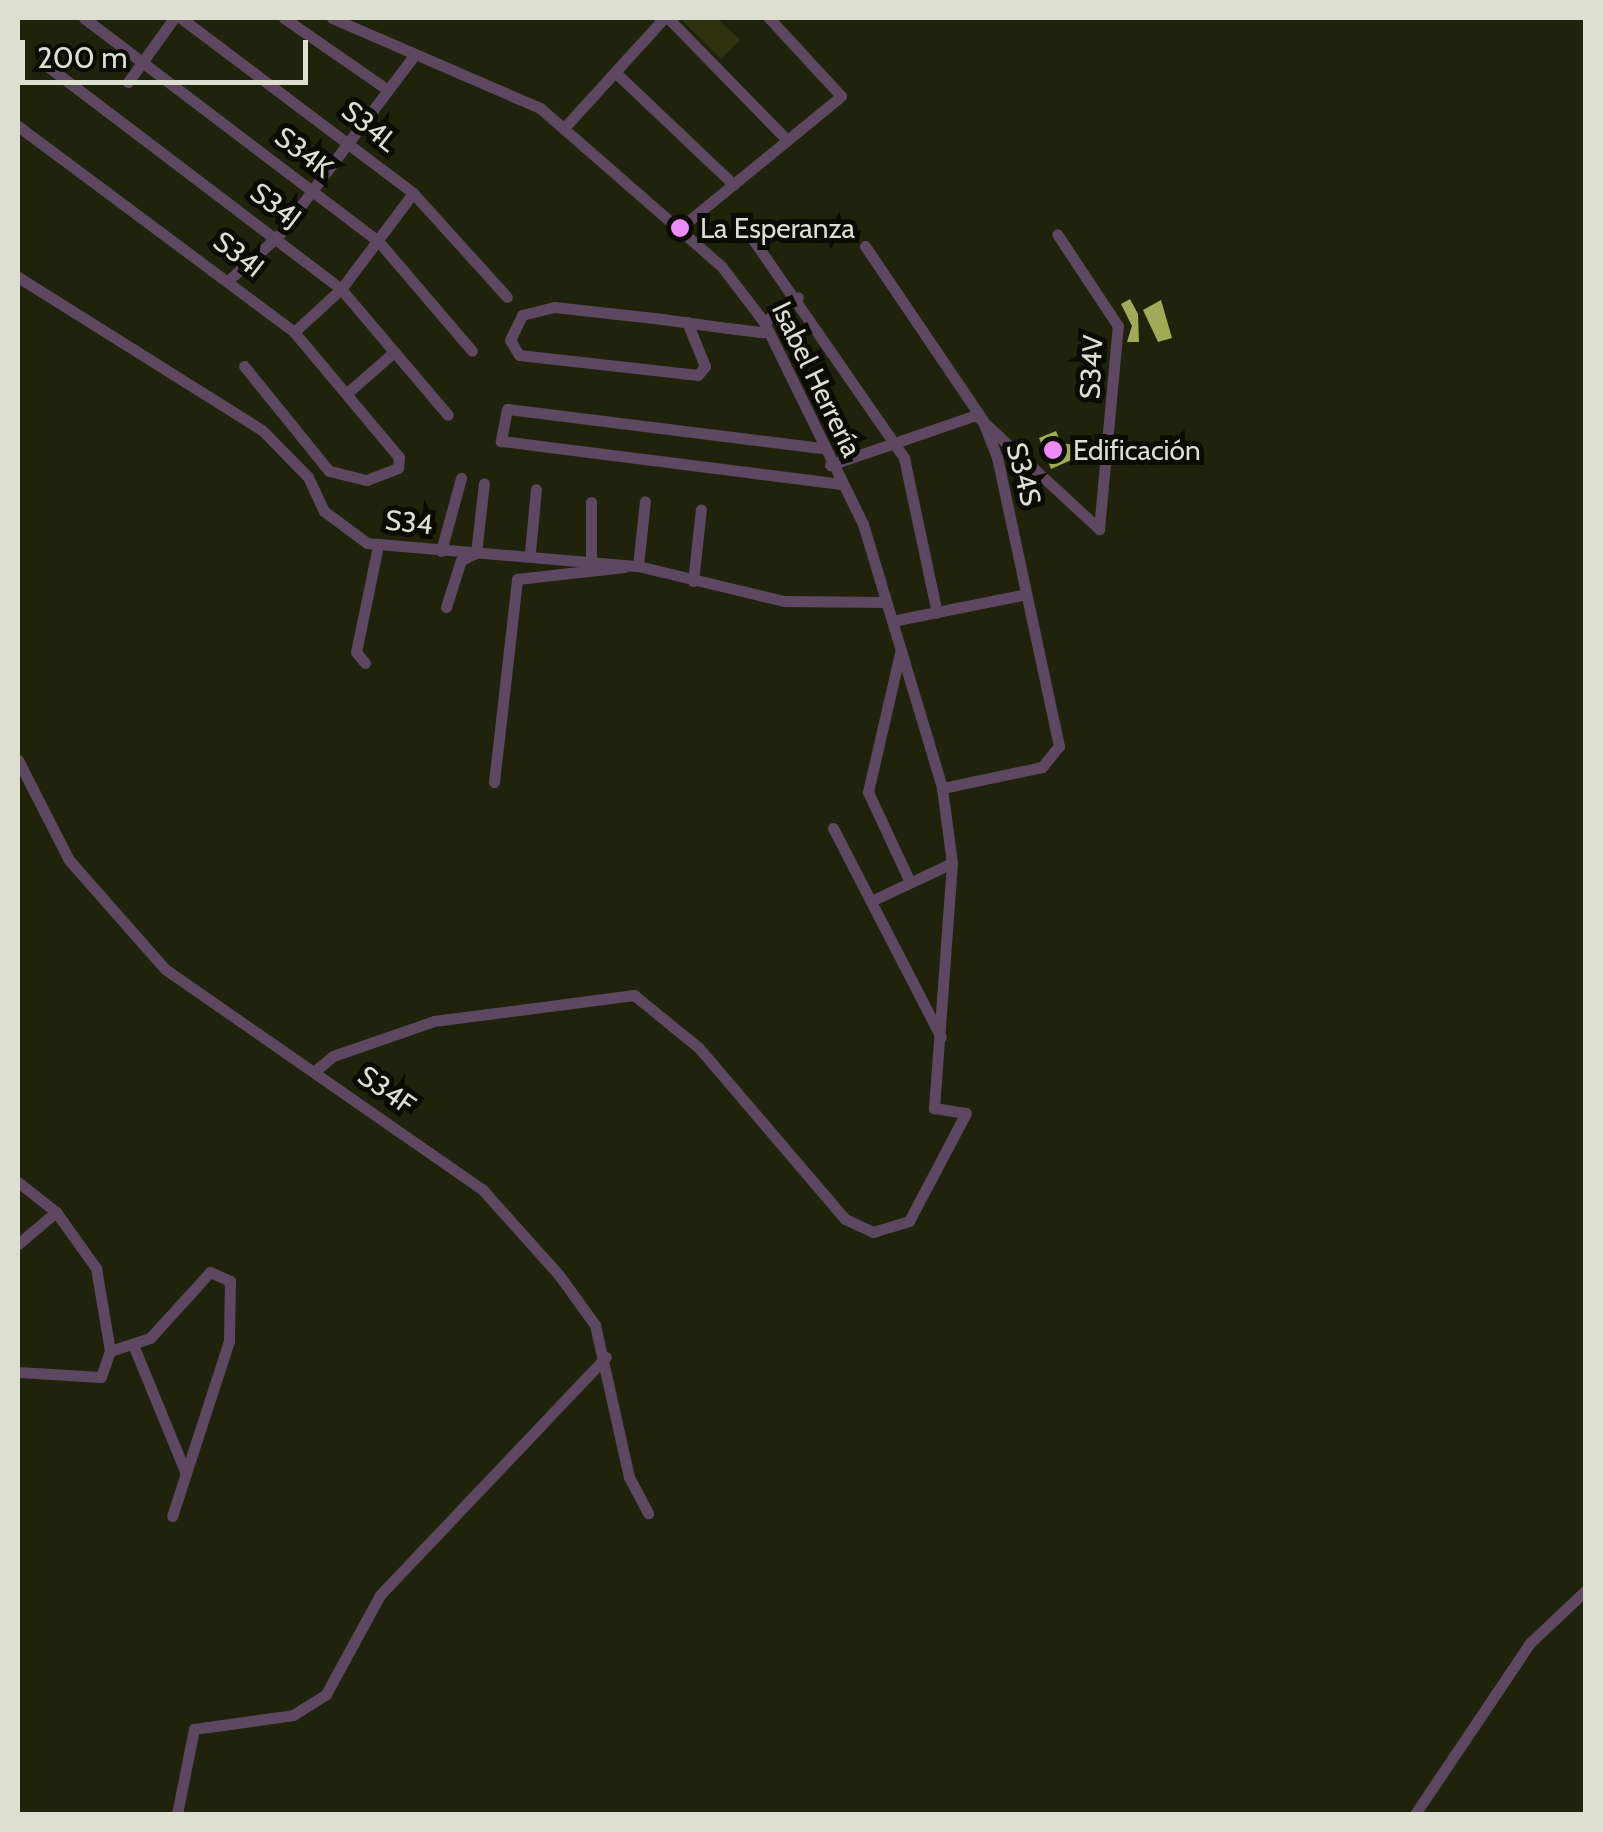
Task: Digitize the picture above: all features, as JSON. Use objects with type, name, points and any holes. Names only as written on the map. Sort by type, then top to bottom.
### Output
[{"type":"street","name":"S34K","points":[[84,18],[379,242],[472,351]]},
{"type":"street","points":[[128,82],[178,18]]},
{"type":"street","name":"S34L","points":[[178,18],[351,140],[413,193],[507,297]]},
{"type":"street","points":[[284,18],[388,90]]},
{"type":"street","points":[[564,128],[666,18],[787,140]]},
{"type":"street","points":[[680,228],[842,94],[769,18]]},
{"type":"street","name":"Isabel Herrería","points":[[315,1072],[332,1056],[434,1021],[634,995],[699,1048],[845,1219],[884,1231],[908,1221],[966,1113],[934,1108],[952,862],[942,788],[892,621],[841,484],[764,327],[680,228],[564,128],[514,95],[413,56],[340,19]]},
{"type":"street","points":[[232,277],[278,236],[413,56]]},
{"type":"street","name":"S34J","points":[[46,65],[278,236],[341,289],[448,415]]},
{"type":"street","points":[[617,74],[734,185]]},
{"type":"street","name":"S34I","points":[[18,126],[232,277],[294,332],[399,457],[395,471],[372,480],[329,471],[244,366]]},
{"type":"street","points":[[294,332],[341,289],[413,193]]},
{"type":"street","points":[[744,228],[798,297],[893,439],[937,613]]},
{"type":"street","name":"S34V","points":[[982,420],[1060,485],[1086,525],[1103,522],[1118,326],[1057,234]]},
{"type":"street","name":"S34S","points":[[865,246],[982,420],[1005,489],[1022,595],[1058,746],[1042,767],[942,788]]},
{"type":"street","name":"S34","points":[[18,277],[262,430],[308,477],[333,520],[378,546],[530,552],[631,567],[784,601],[885,602]]},
{"type":"street","points":[[687,322],[705,366],[698,375],[519,355],[510,340],[517,320],[543,307],[764,327],[798,297]]},
{"type":"street","points":[[346,394],[394,352]]},
{"type":"street","points":[[821,448],[507,409],[501,441],[841,484]]},
{"type":"street","points":[[830,464],[960,415],[982,420]]},
{"type":"street","points":[[441,551],[462,478]]},
{"type":"street","points":[[446,607],[461,560],[476,552],[484,484]]},
{"type":"street","points":[[530,552],[536,489]]},
{"type":"street","points":[[494,782],[517,579],[631,567],[645,501]]},
{"type":"street","points":[[590,560],[591,502]]},
{"type":"street","points":[[692,581],[701,508]]},
{"type":"street","points":[[365,663],[356,652],[378,546]]},
{"type":"street","points":[[892,621],[1022,595]]},
{"type":"street","points":[[900,653],[868,792],[910,882]]},
{"type":"street","name":"S34F","points":[[18,760],[70,860],[146,950],[482,1189],[578,1298],[606,1357],[629,1477],[648,1513]]},
{"type":"street","points":[[833,828],[942,1038]]},
{"type":"street","points":[[871,901],[952,862]]},
{"type":"street","points":[[18,1182],[56,1212],[100,1277],[110,1351],[101,1377],[18,1372]]},
{"type":"street","points":[[18,1244],[56,1212]]},
{"type":"street","points":[[110,1351],[134,1346],[206,1275],[227,1276],[229,1341],[172,1516]]},
{"type":"street","points":[[134,1346],[186,1474]]},
{"type":"street","points":[[177,1814],[194,1729],[293,1716],[326,1694],[390,1583],[606,1357]]},
{"type":"street","points":[[1415,1814],[1530,1644],[1586,1590]]},
{"type":"green space","points":[[680,18],[717,18],[740,40],[721,59]]},
{"type":"building","points":[[1130,299],[1138,314],[1139,342],[1127,342],[1132,326],[1121,304]]},
{"type":"building","points":[[1161,300],[1172,338],[1158,342],[1143,310]]},
{"type":"building","name":"Edificación","points":[[1056,431],[1061,443],[1080,446],[1078,457],[1051,469],[1039,438]]},
{"type":"place","name":"La Esperanza","points":[[680,228]]},
{"type":"place","name":"Edificación","points":[[1053,450]]}]
